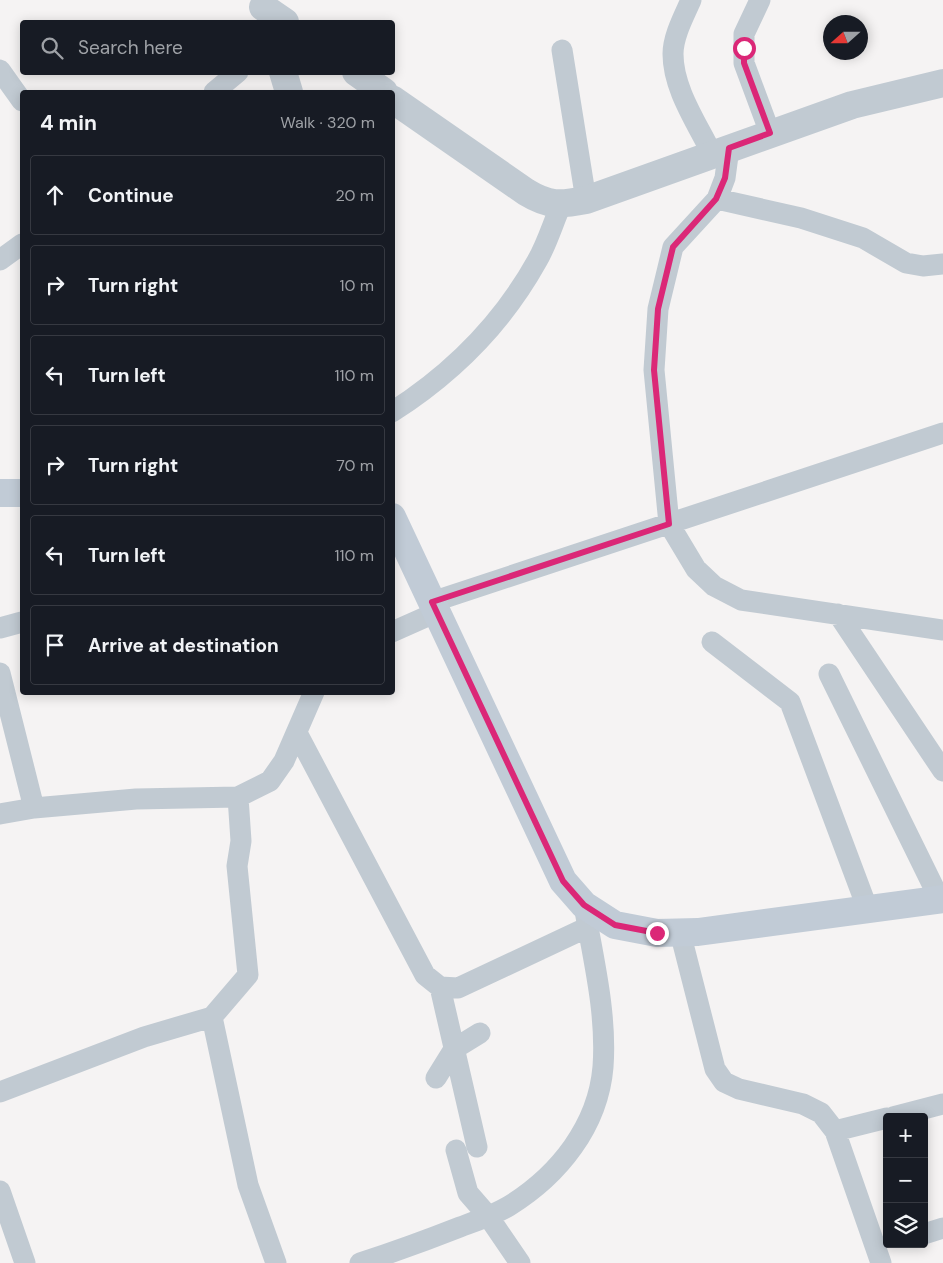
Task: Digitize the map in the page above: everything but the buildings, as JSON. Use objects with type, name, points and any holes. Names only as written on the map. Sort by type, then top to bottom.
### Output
[{"type":"main road","points":[[0,493],[20,493]]},
{"type":"main road","points":[[395,523],[563,881],[586,916],[615,925],[657,933],[698,932],[942,899]]},
{"type":"street","points":[[691,0],[680,26],[673,54],[677,84],[721,151],[725,178],[716,199],[673,247],[658,309],[654,370],[669,524],[696,570],[714,586],[741,600],[943,630]]},
{"type":"street","points":[[760,0],[744,34],[744,63],[770,133]]},
{"type":"street","points":[[263,10],[281,20]]},
{"type":"street","points":[[395,410],[420,394],[466,356],[506,311],[574,202],[562,50]]},
{"type":"street","points":[[0,70],[20,98]]},
{"type":"street","points":[[216,90],[234,75]]},
{"type":"street","points":[[284,75],[288,90]]},
{"type":"street","points":[[360,75],[381,90]]},
{"type":"street","points":[[395,101],[541,201],[574,202],[852,106],[943,83]]},
{"type":"street","points":[[716,199],[801,218],[854,235],[906,263],[923,266],[943,264]]},
{"type":"street","points":[[0,260],[20,245]]},
{"type":"street","points":[[395,630],[435,607],[669,524],[943,432]]},
{"type":"street","points":[[838,614],[943,771]]},
{"type":"street","points":[[0,628],[20,623]]},
{"type":"street","points":[[712,642],[790,702],[868,910]]},
{"type":"street","points":[[0,673],[34,808]]},
{"type":"street","points":[[829,674],[942,899]]},
{"type":"street","points":[[0,814],[34,808],[136,799],[238,797],[270,781],[284,761],[313,695]]},
{"type":"street","points":[[297,733],[426,975],[440,987],[454,1049],[467,1148],[468,1193],[488,1216],[520,1263]]},
{"type":"street","points":[[0,1092],[144,1037],[212,1017],[248,976],[237,866],[241,841],[238,797]]},
{"type":"street","points":[[360,1263],[508,1207],[530,1192],[556,1168],[586,1128],[595,1109],[603,1067],[601,1011],[586,916],[458,988],[440,987]]},
{"type":"street","points":[[680,932],[715,1069],[724,1082],[739,1089],[803,1104],[821,1113],[836,1131],[883,1252]]},
{"type":"street","points":[[212,1017],[248,1185],[276,1263]]},
{"type":"street","points":[[436,1078],[454,1049],[480,1033]]},
{"type":"street","points":[[908,1113],[943,1104]]},
{"type":"street","points":[[836,1131],[883,1119]]},
{"type":"street","points":[[0,1191],[25,1263]]},
{"type":"street","points":[[928,1233],[943,1228]]},
{"type":"route","points":[[657,933],[615,925],[584,905],[563,881],[432,602],[669,524],[654,370],[658,309],[673,247],[716,199],[725,178],[729,148],[770,133],[744,63],[744,48]]}]
